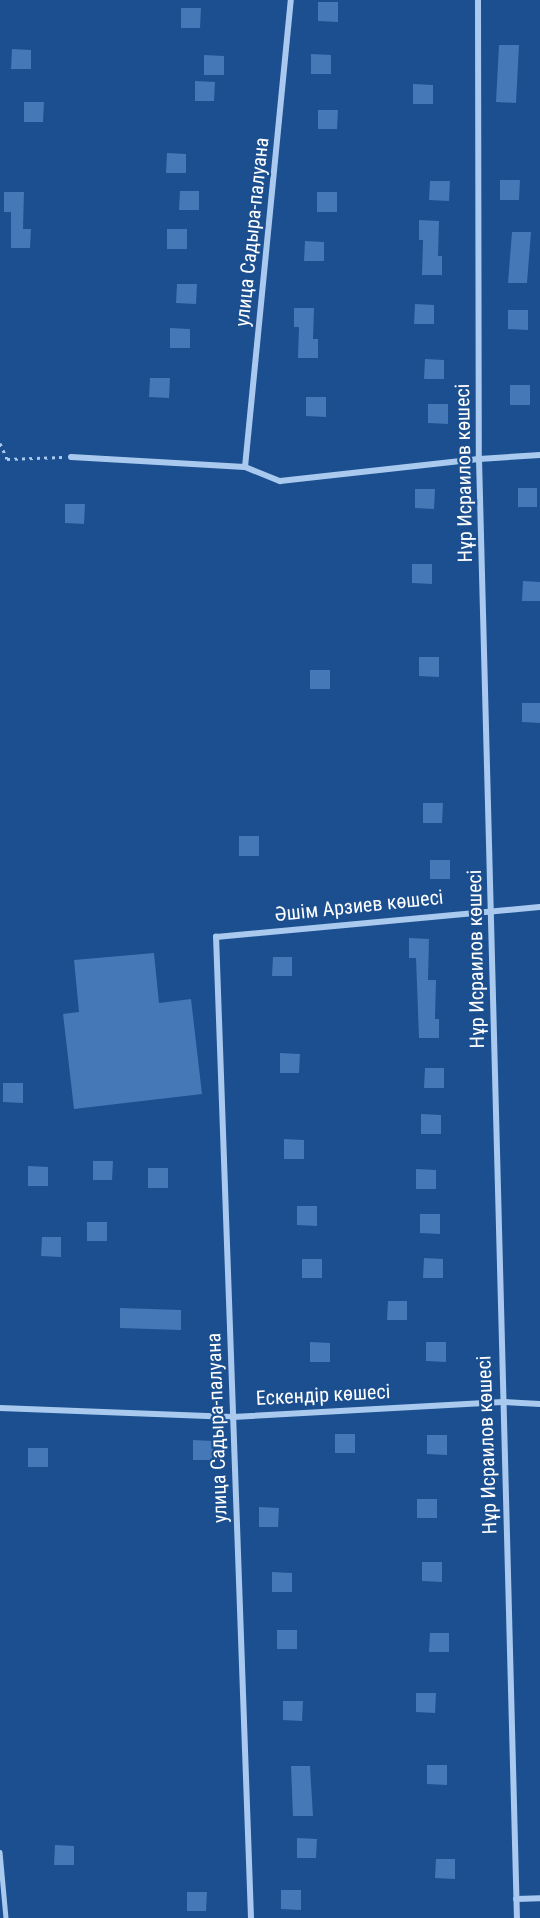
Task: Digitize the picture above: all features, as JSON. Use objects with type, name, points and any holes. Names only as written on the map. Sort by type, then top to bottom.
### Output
[{"type":"street","name":"улица Садыра-палуана","points":[[245,467],[291,0]]},
{"type":"street","name":"Нұр Исраилов көшесі","points":[[478,0],[479,459],[517,1918]]},
{"type":"street","points":[[71,457],[245,467],[280,481],[479,459],[540,455]]},
{"type":"street","name":"Әшім Арзиев көшесі","points":[[216,937],[540,907]]},
{"type":"street","name":"улица Садыра-палуана","points":[[216,937],[251,1918]]},
{"type":"street","name":"Ескендір көшесі","points":[[0,1408],[233,1417],[503,1402],[540,1404]]},
{"type":"street","points":[[516,1899],[540,1898]]},
{"type":"lane","points":[[0,1852],[6,1918]]},
{"type":"path","points":[[0,443],[8,459],[71,457]]},
{"type":"building","points":[[318,2],[338,2],[338,22],[318,21]]},
{"type":"building","points":[[181,8],[201,8],[200,28],[181,28]]},
{"type":"building","points":[[499,45],[519,45],[516,103],[496,102]]},
{"type":"building","points":[[12,49],[31,50],[31,69],[11,69]]},
{"type":"building","points":[[311,54],[331,55],[331,74],[311,74]]},
{"type":"building","points":[[204,55],[224,56],[224,75],[204,75]]},
{"type":"building","points":[[195,81],[215,82],[214,101],[195,101]]},
{"type":"building","points":[[413,84],[433,85],[433,104],[413,104]]},
{"type":"building","points":[[24,102],[44,102],[43,122],[24,122]]},
{"type":"building","points":[[318,110],[338,110],[337,129],[318,129]]},
{"type":"building","points":[[167,153],[186,154],[186,173],[166,173]]},
{"type":"building","points":[[500,180],[520,180],[519,200],[500,200]]},
{"type":"building","points":[[430,181],[450,181],[449,201],[429,200]]},
{"type":"building","points":[[180,191],[199,191],[199,210],[179,210]]},
{"type":"building","points":[[4,192],[24,192],[23,229],[31,229],[30,248],[11,248],[11,212],[4,212]]},
{"type":"building","points":[[317,192],[337,192],[337,212],[317,212]]},
{"type":"building","points":[[419,220],[439,221],[438,256],[442,256],[442,275],[422,275],[423,240],[419,240]]},
{"type":"building","points":[[167,229],[187,229],[187,249],[167,249]]},
{"type":"building","points":[[512,232],[531,232],[527,283],[508,283]]},
{"type":"building","points":[[305,241],[324,242],[324,261],[304,261]]},
{"type":"building","points":[[177,284],[197,284],[196,304],[176,303]]},
{"type":"building","points":[[415,304],[434,305],[434,324],[414,324]]},
{"type":"building","points":[[294,308],[314,308],[313,339],[318,339],[318,358],[298,358],[299,327],[294,327]]},
{"type":"building","points":[[508,310],[528,310],[528,330],[508,329]]},
{"type":"building","points":[[170,328],[190,329],[190,348],[170,348]]},
{"type":"building","points":[[425,359],[444,360],[444,379],[424,379]]},
{"type":"building","points":[[150,378],[170,378],[169,398],[149,397]]},
{"type":"building","points":[[510,385],[530,385],[530,405],[510,405]]},
{"type":"building","points":[[306,397],[326,397],[326,417],[306,416]]},
{"type":"building","points":[[428,404],[448,404],[448,424],[428,423]]},
{"type":"building","points":[[518,488],[537,488],[537,507],[518,507]]},
{"type":"building","points":[[415,489],[435,489],[434,509],[415,508]]},
{"type":"building","points":[[65,504],[85,504],[84,524],[65,523]]},
{"type":"building","points":[[412,564],[432,564],[432,584],[412,583]]},
{"type":"building","points":[[523,581],[540,582],[540,601],[522,601]]},
{"type":"building","points":[[419,657],[439,657],[439,677],[419,676]]},
{"type":"building","points":[[310,670],[330,670],[330,689],[310,689]]},
{"type":"building","points":[[522,703],[540,703],[540,723],[522,722]]},
{"type":"building","points":[[423,803],[443,803],[442,823],[423,823]]},
{"type":"building","points":[[239,836],[259,836],[259,856],[239,856]]},
{"type":"building","points":[[430,860],[450,860],[450,879],[430,879]]},
{"type":"building","points":[[409,938],[429,939],[428,980],[436,980],[435,1019],[439,1019],[439,1038],[419,1038],[416,958],[409,958]]},
{"type":"building","points":[[154,953],[159,1003],[191,999],[202,1094],[74,1109],[63,1014],[79,1012],[74,960]]},
{"type":"building","points":[[273,957],[292,957],[292,976],[272,976]]},
{"type":"building","points":[[280,1053],[300,1054],[299,1073],[280,1073]]},
{"type":"building","points":[[425,1068],[444,1068],[444,1088],[424,1088]]},
{"type":"building","points":[[3,1083],[23,1083],[23,1103],[3,1102]]},
{"type":"building","points":[[421,1114],[441,1115],[441,1134],[421,1134]]},
{"type":"building","points":[[284,1139],[304,1140],[304,1159],[284,1159]]},
{"type":"building","points":[[93,1161],[113,1161],[112,1180],[93,1180]]},
{"type":"building","points":[[28,1166],[48,1167],[48,1186],[28,1186]]},
{"type":"building","points":[[148,1168],[168,1168],[168,1188],[148,1188]]},
{"type":"building","points":[[416,1169],[436,1170],[436,1189],[416,1189]]},
{"type":"building","points":[[297,1206],[317,1206],[317,1226],[297,1225]]},
{"type":"building","points":[[420,1214],[440,1214],[440,1234],[420,1233]]},
{"type":"building","points":[[87,1222],[107,1222],[107,1241],[87,1241]]},
{"type":"building","points":[[42,1237],[61,1237],[61,1257],[41,1256]]},
{"type":"building","points":[[424,1258],[443,1259],[443,1278],[423,1278]]},
{"type":"building","points":[[302,1259],[322,1259],[322,1278],[302,1278]]},
{"type":"building","points":[[388,1301],[407,1301],[407,1320],[387,1320]]},
{"type":"building","points":[[120,1308],[181,1310],[181,1330],[120,1328]]},
{"type":"building","points":[[310,1342],[330,1343],[330,1362],[310,1362]]},
{"type":"building","points":[[426,1342],[446,1342],[446,1362],[426,1361]]},
{"type":"building","points":[[335,1434],[355,1434],[355,1453],[335,1453]]},
{"type":"building","points":[[427,1435],[447,1435],[447,1455],[427,1454]]},
{"type":"building","points":[[193,1440],[213,1441],[213,1460],[193,1460]]},
{"type":"building","points":[[28,1448],[48,1448],[48,1467],[28,1467]]},
{"type":"building","points":[[417,1499],[437,1499],[437,1518],[417,1518]]},
{"type":"building","points":[[259,1507],[279,1508],[278,1527],[259,1527]]},
{"type":"building","points":[[422,1562],[442,1562],[442,1582],[422,1581]]},
{"type":"building","points":[[272,1572],[292,1573],[292,1592],[272,1592]]},
{"type":"building","points":[[277,1630],[297,1630],[297,1649],[277,1649]]},
{"type":"building","points":[[430,1633],[449,1633],[449,1652],[429,1652]]},
{"type":"building","points":[[416,1693],[436,1693],[435,1713],[416,1712]]},
{"type":"building","points":[[283,1701],[303,1701],[302,1721],[283,1720]]},
{"type":"building","points":[[427,1765],[447,1765],[447,1785],[427,1784]]},
{"type":"building","points":[[291,1766],[310,1766],[313,1816],[293,1816]]},
{"type":"building","points":[[297,1838],[317,1839],[316,1858],[297,1858]]},
{"type":"building","points":[[55,1845],[74,1846],[74,1865],[54,1865]]},
{"type":"building","points":[[436,1859],[455,1859],[455,1879],[435,1878]]},
{"type":"building","points":[[281,1890],[301,1890],[301,1910],[281,1909]]},
{"type":"building","points":[[187,1892],[207,1892],[206,1911],[187,1911]]}]
